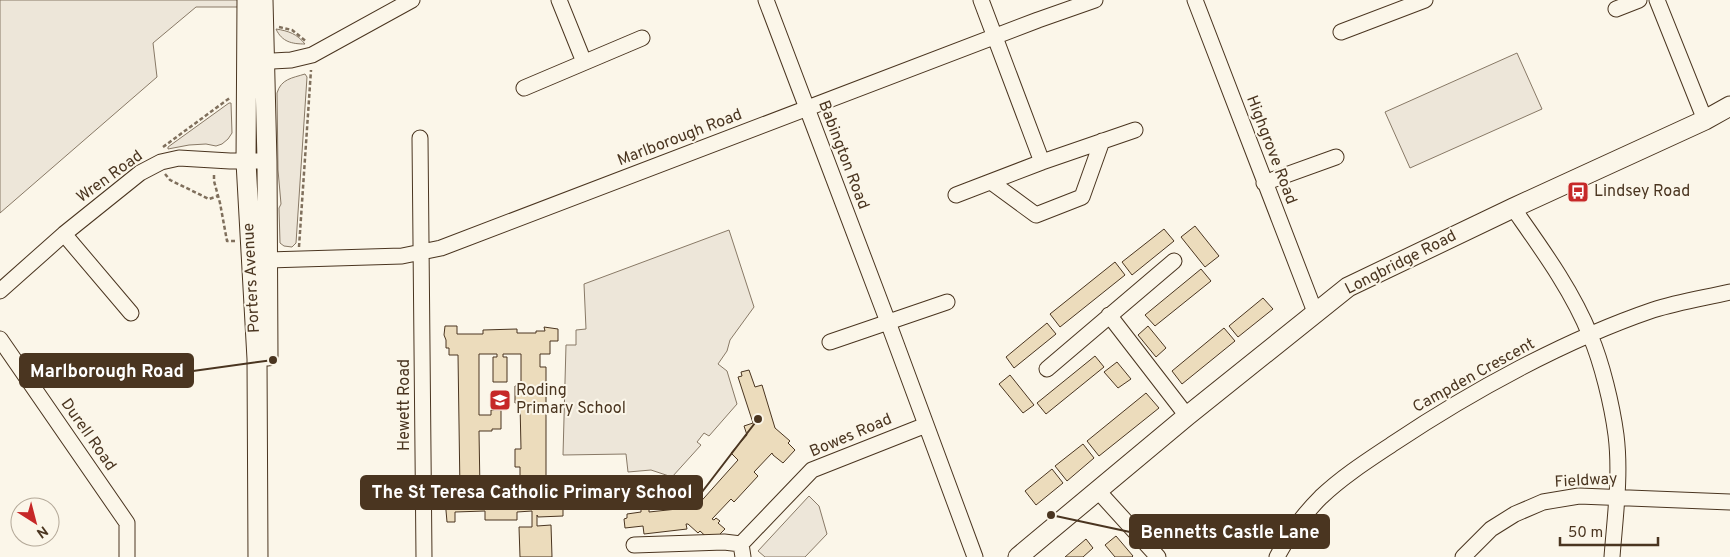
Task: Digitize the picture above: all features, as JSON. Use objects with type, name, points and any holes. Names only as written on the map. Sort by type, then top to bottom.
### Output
[{"type":"main road","name":"Porters Avenue","points":[[247,0],[267,161],[268,557]]},
{"type":"main road","name":"Porters Avenue","points":[[258,557],[257,359],[246,162],[263,0]]},
{"type":"main road","name":"Longbridge Road","points":[[1018,557],[1187,416],[1348,287],[1513,208],[1705,120],[1730,106]]},
{"type":"street","points":[[255,62],[291,60],[312,55],[412,0]]},
{"type":"street","points":[[559,0],[584,62]]},
{"type":"street","name":"Babington Road","points":[[766,0],[975,557]]},
{"type":"street","points":[[981,0],[1042,162]]},
{"type":"street","name":"Marlborough Road","points":[[268,260],[402,256],[441,248],[995,36],[1095,0]]},
{"type":"street","name":"Highgrove Road","points":[[1196,0],[1264,183],[1315,312]]},
{"type":"street","points":[[1341,32],[1423,0]]},
{"type":"street","points":[[1616,9],[1639,0]]},
{"type":"street","points":[[1657,0],[1705,120]]},
{"type":"street","points":[[524,88],[642,38]]},
{"type":"street","points":[[956,196],[1042,162],[1135,130]]},
{"type":"street","name":"Hewett Road","points":[[420,138],[424,557]]},
{"type":"street","points":[[991,182],[1036,214],[1082,197],[1102,141]]},
{"type":"street","points":[[1264,183],[1336,157]]},
{"type":"street","name":"Wren Road","points":[[0,291],[64,234],[140,173],[161,162],[180,158],[246,162],[267,161]]},
{"type":"street","points":[[1513,208],[1570,296],[1590,335],[1607,391],[1616,436],[1616,496],[1612,557]]},
{"type":"street","points":[[64,234],[131,313]]},
{"type":"street","points":[[1047,369],[1174,261]]},
{"type":"street","name":"Campden Crescent","points":[[1277,557],[1299,522],[1322,496],[1366,462],[1422,425],[1502,378],[1590,335],[1653,310],[1730,292]]},
{"type":"street","points":[[830,342],[947,302]]},
{"type":"street","points":[[1109,315],[1187,416]]},
{"type":"street","name":"Durell Road","points":[[0,339],[127,523],[127,557]]},
{"type":"street","name":"Bowes Road","points":[[742,551],[812,470],[926,425]]},
{"type":"street","points":[[1098,491],[1158,557]]},
{"type":"street","name":"Fieldway","points":[[1462,557],[1491,529],[1515,514],[1543,502],[1580,496],[1616,496],[1730,502]]},
{"type":"street","points":[[634,545],[724,542],[742,551]]},
{"type":"path","points":[[274,27],[292,30],[306,40],[309,45]]},
{"type":"path","points":[[299,251],[311,68]]},
{"type":"path","points":[[218,196],[209,199],[170,180],[162,170],[159,150],[234,94]]},
{"type":"path","points":[[214,175],[227,241],[239,241]]},
{"type":"shaded area","points":[[0,0],[238,0],[238,7],[196,7],[153,43],[157,77],[0,213]]},
{"type":"shaded area","points":[[276,29],[292,34],[305,44],[284,39]]},
{"type":"shaded area","points":[[1517,53],[1542,109],[1410,168],[1385,112]]},
{"type":"shaded area","points":[[305,74],[307,77],[296,243],[292,247],[284,246],[280,243],[279,208],[281,204],[278,170],[277,93],[284,82]]},
{"type":"shaded area","points":[[231,103],[232,133],[222,144],[216,146],[206,144],[189,145],[168,149],[168,147]]},
{"type":"shaded area","points":[[729,230],[754,307],[730,340],[727,351],[718,364],[727,371],[737,404],[709,436],[704,433],[697,442],[701,445],[672,477],[651,470],[628,472],[626,454],[563,455],[566,345],[576,345],[576,330],[586,329],[584,284]]},
{"type":"shaded area","points":[[809,496],[819,506],[827,534],[805,557],[765,557],[758,551]]},
{"type":"building","points":[[1195,226],[1219,256],[1205,267],[1181,237]]},
{"type":"building","points":[[1164,229],[1174,241],[1132,275],[1122,262]]},
{"type":"building","points":[[1115,262],[1125,275],[1060,327],[1050,314]]},
{"type":"building","points":[[1201,269],[1211,281],[1155,326],[1145,315]]},
{"type":"building","points":[[1263,298],[1273,309],[1238,337],[1229,326]]},
{"type":"building","points":[[1047,323],[1056,334],[1014,368],[1006,357]]},
{"type":"building","points":[[445,326],[457,326],[457,334],[483,334],[483,330],[517,329],[517,333],[536,333],[536,331],[545,331],[544,327],[558,329],[558,341],[550,341],[550,354],[540,354],[540,367],[546,367],[546,478],[541,478],[541,491],[563,490],[563,516],[538,517],[537,515],[537,526],[551,525],[552,557],[520,557],[519,527],[532,527],[532,511],[517,512],[517,520],[485,520],[485,511],[455,512],[455,522],[447,522],[445,499],[448,499],[447,492],[460,492],[458,355],[449,355],[449,348],[446,348]],"holes":[[[479,354],[497,354],[497,357],[493,357],[493,382],[507,382],[507,357],[503,357],[503,354],[521,354],[521,386],[515,386],[515,403],[520,403],[521,449],[515,449],[515,467],[520,467],[520,491],[480,491],[479,431],[501,429],[501,410],[491,410],[491,415],[479,415]]]},
{"type":"building","points":[[1148,326],[1166,348],[1156,357],[1138,335]]},
{"type":"building","points":[[1224,328],[1235,341],[1182,384],[1172,371]]},
{"type":"building","points":[[1095,356],[1104,367],[1046,414],[1037,403]]},
{"type":"building","points":[[1117,362],[1131,379],[1118,388],[1104,372]]},
{"type":"building","points":[[749,370],[755,387],[762,385],[775,428],[790,441],[788,443],[795,450],[783,463],[772,453],[754,472],[758,476],[734,502],[731,499],[712,519],[716,518],[720,521],[718,523],[725,529],[712,542],[700,531],[698,533],[688,524],[686,524],[687,529],[644,534],[643,526],[625,528],[624,519],[627,518],[627,514],[641,512],[641,508],[637,508],[636,501],[633,501],[631,478],[651,476],[654,499],[651,499],[652,507],[649,507],[649,512],[696,507],[738,460],[731,453],[747,435],[744,426],[753,423],[738,377],[742,376],[741,372]]},
{"type":"building","points":[[1010,375],[1034,405],[1023,413],[999,384]]},
{"type":"building","points":[[1146,393],[1159,408],[1099,456],[1087,441]]},
{"type":"building","points":[[1083,444],[1094,458],[1067,481],[1055,466]]},
{"type":"building","points":[[1052,469],[1063,483],[1036,505],[1025,491]]},
{"type":"building","points":[[1116,536],[1132,557],[1115,557],[1105,545]]},
{"type":"building","points":[[1086,539],[1093,548],[1083,557],[1065,557]]},
{"type":"place","name":"Lindsey Road","points":[[1578,192]]},
{"type":"place","name":"Marlborough Road","points":[[273,360]]},
{"type":"place","name":"Roding Primary School","points":[[500,400]]},
{"type":"place","name":"The St Teresa Catholic Primary School","points":[[758,419]]},
{"type":"place","name":"Bennetts Castle Lane","points":[[1051,515]]}]
